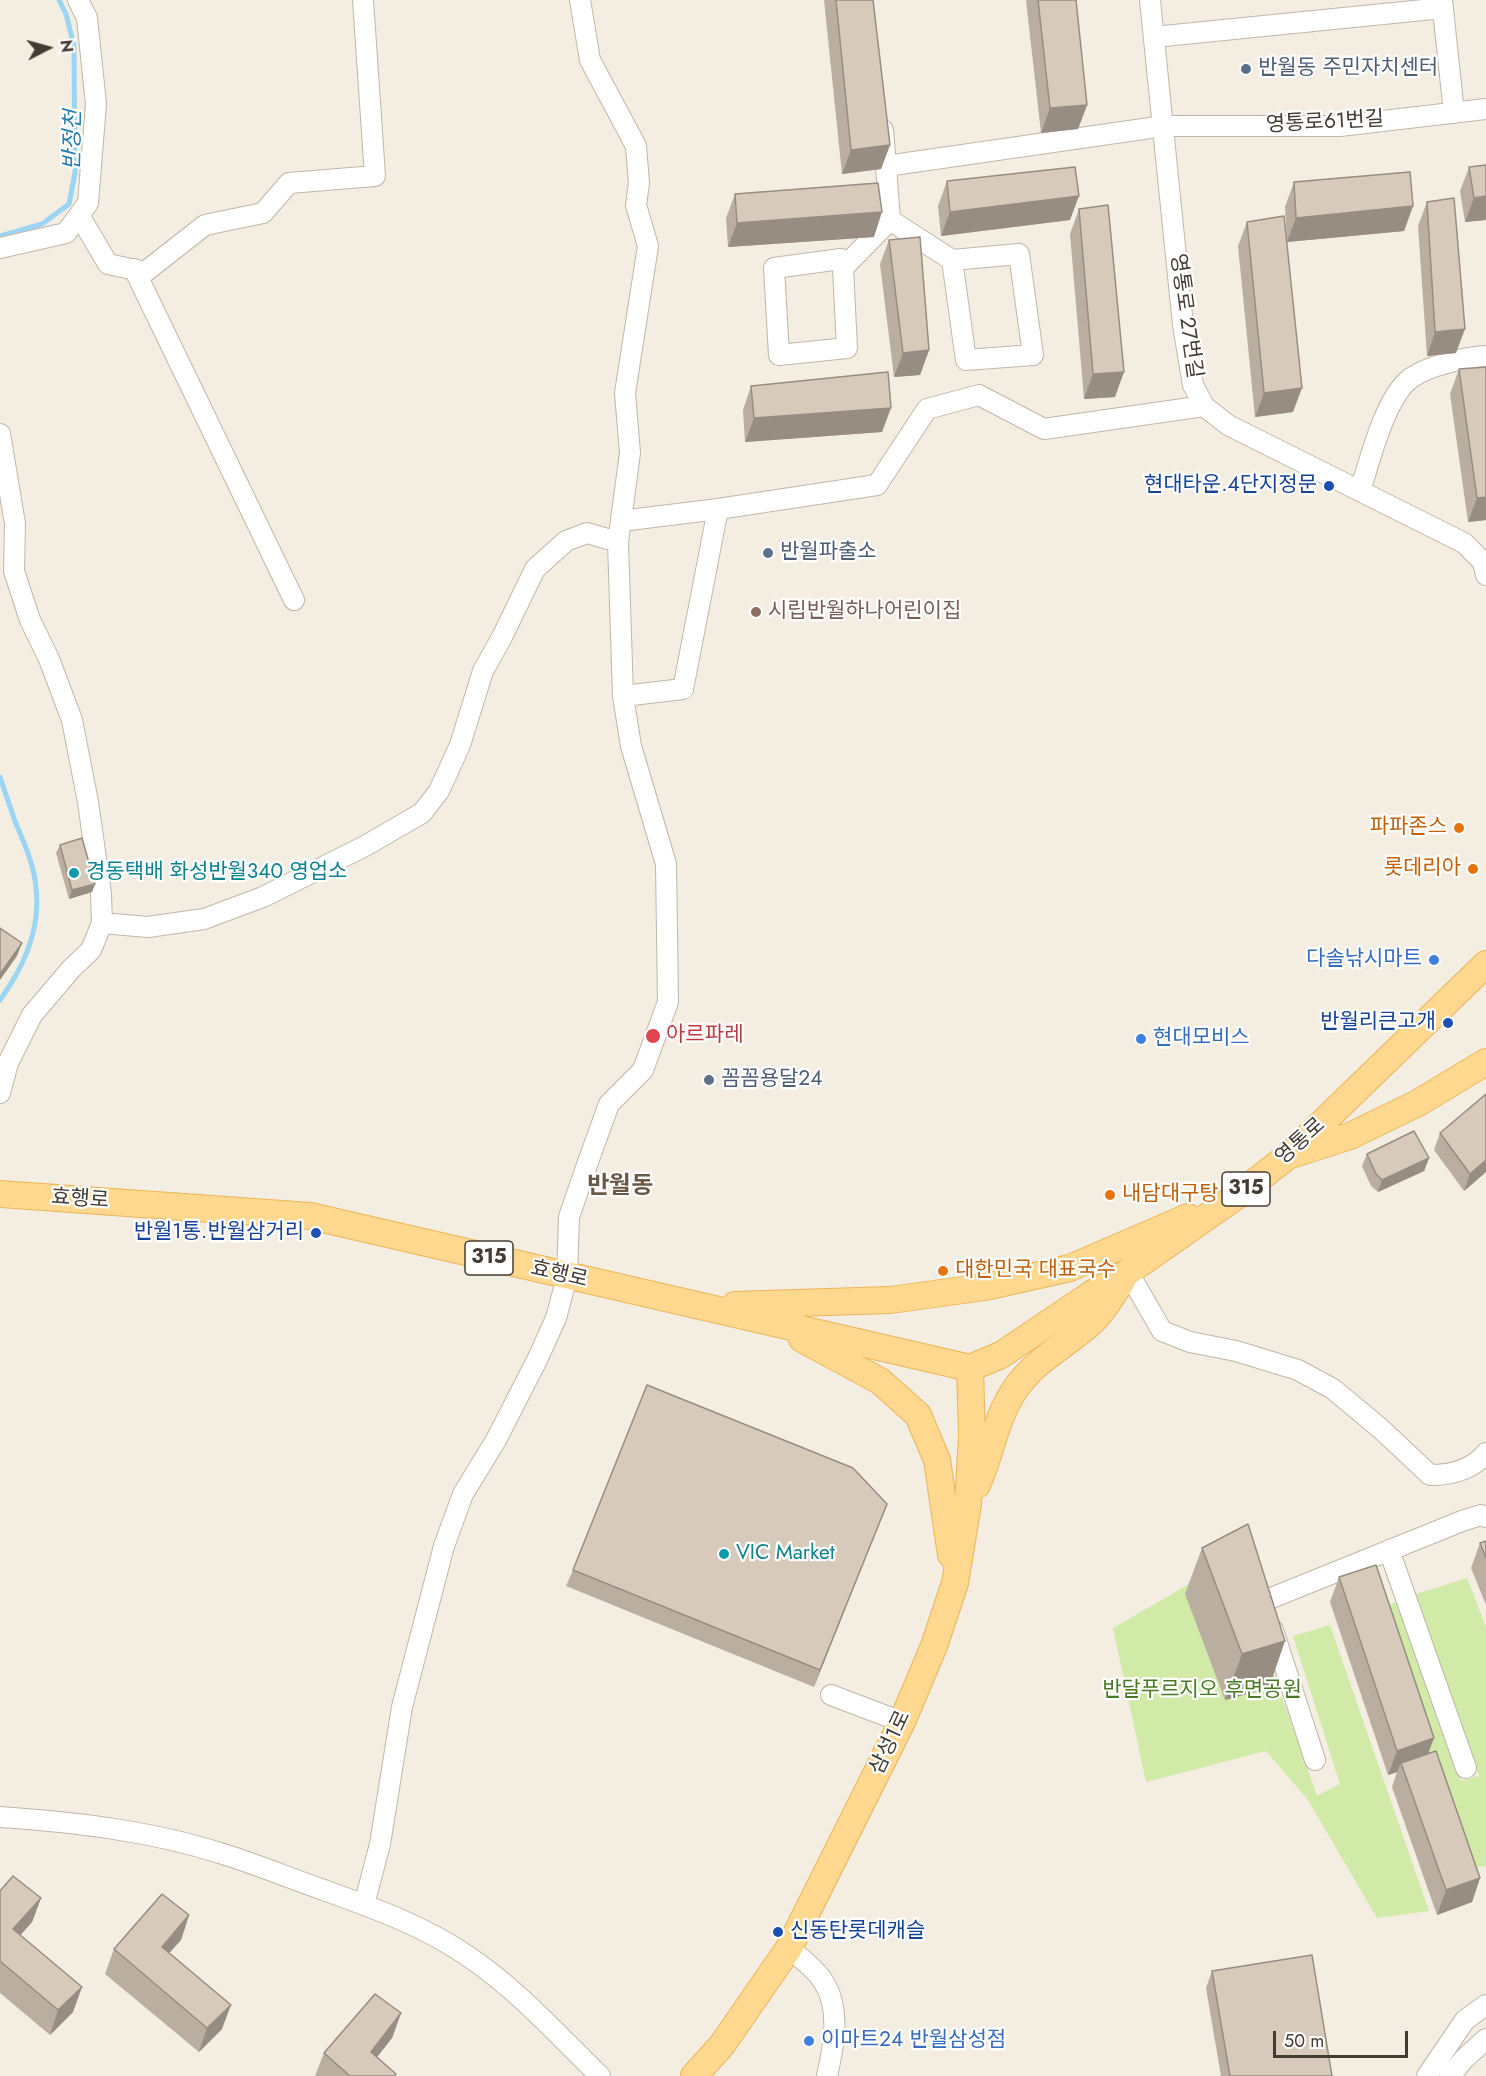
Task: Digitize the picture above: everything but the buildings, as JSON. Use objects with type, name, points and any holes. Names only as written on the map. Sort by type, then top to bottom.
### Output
[{"type":"main road","name":"영통로","points":[[970,1368],[1001,1355],[1128,1272],[1238,1195],[1288,1156],[1486,964]]},
{"type":"main road","points":[[1288,1156],[1350,1136],[1418,1103],[1486,1062]]},
{"type":"main road","name":"효행로","points":[[0,1194],[310,1216],[970,1368]]},
{"type":"main road","name":"315","points":[[695,1306],[890,1300],[985,1287],[1070,1268],[1238,1195]]},
{"type":"main road","points":[[968,1504],[987,1462],[993,1432],[1002,1408],[1018,1385],[1054,1351],[1094,1320],[1128,1272]]},
{"type":"main road","points":[[773,1323],[880,1381],[918,1415],[937,1460],[945,1504],[954,1583]]},
{"type":"main road","name":"삼성1로","points":[[693,2076],[722,2045],[789,1948],[902,1722],[934,1646],[954,1583],[968,1504],[972,1436],[970,1368]]},
{"type":"street","points":[[0,248],[66,232],[88,203],[96,104],[87,18],[78,0]]},
{"type":"street","points":[[79,215],[108,264],[145,272],[205,225],[262,213],[289,183],[375,176],[363,0]]},
{"type":"street","points":[[364,1905],[380,1844],[402,1707],[444,1546],[463,1494],[496,1440],[556,1318],[567,1277],[569,1217],[588,1162],[609,1104],[643,1070],[668,1002],[666,864],[631,746],[623,696],[618,542],[630,453],[625,393],[648,246],[636,205],[639,183],[636,146],[590,60],[580,0]]},
{"type":"street","name":"영통로 27번길","points":[[1150,0],[1183,325],[1193,385],[1204,406],[1228,425],[1464,543],[1485,561]]},
{"type":"street","points":[[1154,37],[1442,4],[1454,112]]},
{"type":"street","points":[[843,268],[841,259],[774,268],[779,355],[847,348],[843,268],[890,220],[881,106]]},
{"type":"street","name":"영통로61번길","points":[[886,166],[1164,126],[1340,126],[1486,109]]},
{"type":"street","points":[[890,220],[952,260],[1019,254],[1033,355],[966,360],[952,260]]},
{"type":"street","points":[[134,269],[294,600]]},
{"type":"street","points":[[1360,491],[1389,405],[1410,379],[1436,367],[1486,356]]},
{"type":"street","points":[[621,521],[877,485],[927,409],[979,395],[1044,429],[1204,406]]},
{"type":"street","points":[[0,434],[15,524],[14,571],[30,620],[49,660],[72,720],[88,802],[101,894],[102,923],[91,950],[72,968],[32,1015],[8,1063],[0,1093]]},
{"type":"street","points":[[623,696],[683,689],[718,509]]},
{"type":"street","points":[[102,923],[148,927],[204,919],[263,897],[365,846],[422,813],[439,791],[460,745],[483,671],[535,569],[566,540],[587,533],[618,542]]},
{"type":"street","points":[[1128,1272],[1162,1331],[1190,1341],[1236,1351],[1298,1370],[1333,1389],[1381,1429],[1430,1475],[1463,1471],[1486,1453]]},
{"type":"street","points":[[1264,1601],[1462,1521],[1481,1515],[1486,1517]]},
{"type":"street","points":[[1389,1550],[1466,1768]]},
{"type":"street","points":[[1257,1581],[1315,1760]]},
{"type":"street","points":[[831,1695],[902,1722]]},
{"type":"street","points":[[0,1817],[60,1821],[136,1833],[222,1853],[364,1905],[446,1941],[471,1958],[530,2007],[600,2076]]},
{"type":"street","points":[[789,1948],[822,1980],[834,2003],[832,2055],[827,2076]]},
{"type":"street","points":[[1427,2076],[1465,2020],[1486,2005]]},
{"type":"street","points":[[1450,2076],[1471,2052],[1486,2040]]},
{"type":"green space","name":"반달푸르지오 후면공원","points":[[1236,1557],[1317,1796],[1340,1784],[1293,1636],[1330,1625],[1429,1911],[1377,1918],[1308,1800],[1266,1751],[1146,1782],[1113,1628]]},
{"type":"green space","points":[[1467,1578],[1486,1627],[1486,1866],[1467,1868],[1379,1608],[1399,1601],[1461,1781],[1479,1776],[1416,1594]]},
{"type":"waterway","name":"반정천","points":[[0,236],[42,224],[69,204],[75,173],[74,46],[66,14],[59,0]]},
{"type":"waterway","name":"반정천","points":[[0,777],[31,862],[37,903],[29,947],[0,1000]]},
{"type":"place","name":"반월동 주민자치센터","points":[[1246,69]]},
{"type":"place","name":"현대타운.4단지정문","points":[[1329,486]]},
{"type":"place","name":"반월파출소","points":[[768,553]]},
{"type":"place","name":"시립반월하나어린이집","points":[[756,612]]},
{"type":"place","name":"파파존스","points":[[1459,828]]},
{"type":"place","name":"롯데리아","points":[[1473,869]]},
{"type":"place","name":"경동택배 화성반월340 영업소","points":[[74,873]]},
{"type":"place","name":"다솔낚시마트","points":[[1434,960]]},
{"type":"place","name":"반월리큰고개","points":[[1448,1023]]},
{"type":"place","name":"아르파레","points":[[653,1036]]},
{"type":"place","name":"현대모비스","points":[[1141,1039]]},
{"type":"place","name":"꼼꼼용달24","points":[[709,1080]]},
{"type":"place","name":"내담대구탕","points":[[1110,1195]]},
{"type":"place","name":"반월1통.반월삼거리","points":[[316,1233]]},
{"type":"place","name":"대한민국 대표국수","points":[[943,1271]]},
{"type":"place","name":"VIC Market","points":[[724,1554]]},
{"type":"place","name":"신동탄롯데캐슬","points":[[778,1932]]},
{"type":"place","name":"이마트24 반월삼성점","points":[[809,2041]]},
{"type":"district","name":"반월동","points":[[620,1187]]}]
